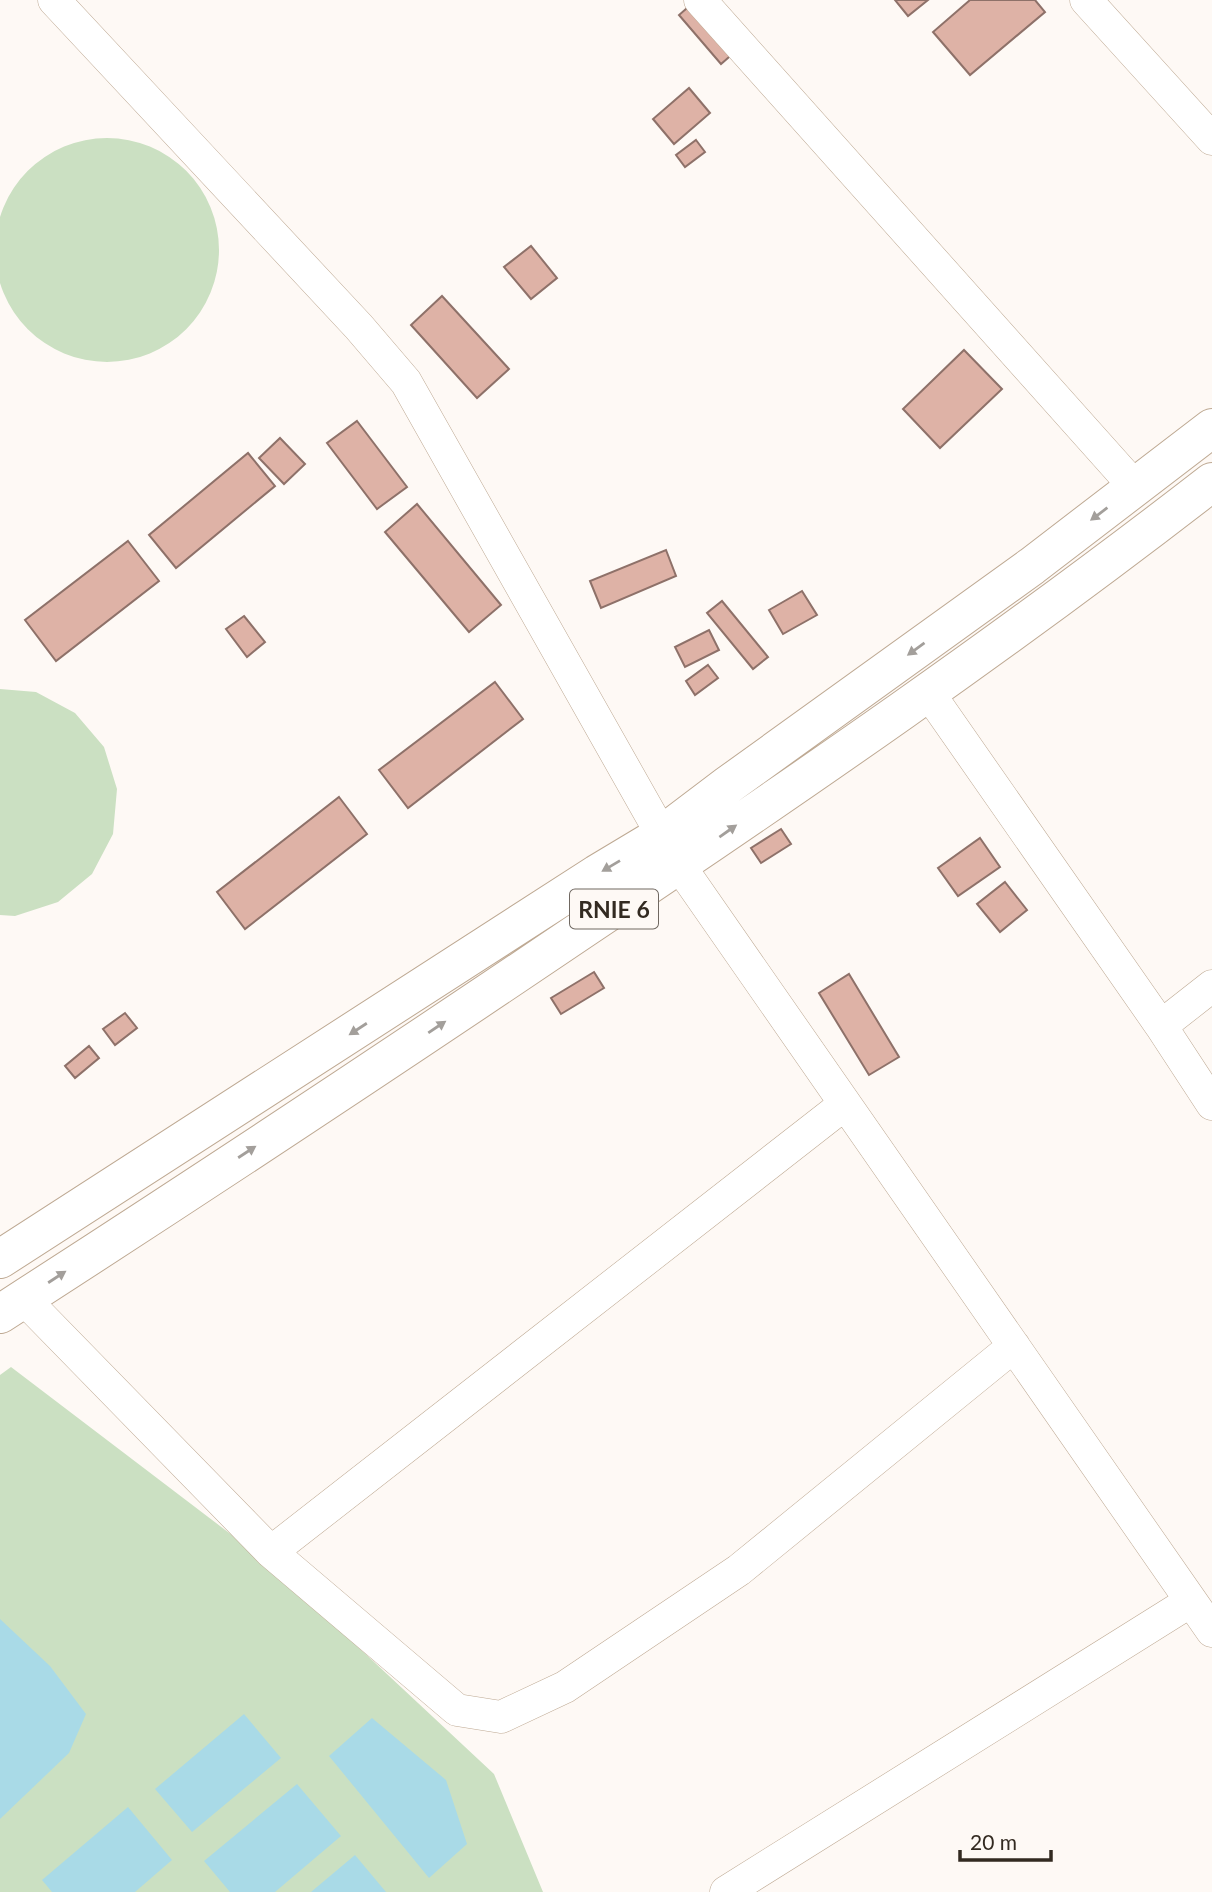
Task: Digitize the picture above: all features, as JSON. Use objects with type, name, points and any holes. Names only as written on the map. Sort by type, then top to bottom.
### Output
[{"type":"main road","name":"RNIE 6","points":[[0,1259],[597,874],[671,850],[750,769],[1032,566],[1212,428]]},
{"type":"main road","name":"RNIE 6","points":[[12,1306],[426,1035],[671,850],[928,692],[1212,482]]},
{"type":"street","points":[[54,0],[359,327],[406,382],[671,850],[1212,1631]]},
{"type":"street","points":[[700,0],[1135,487]]},
{"type":"street","points":[[1086,0],[1212,139]]},
{"type":"street","points":[[928,692],[1161,1026],[1212,1104]]},
{"type":"street","points":[[1161,1026],[1212,986]]},
{"type":"street","points":[[271,1552],[845,1104]]},
{"type":"street","points":[[12,1306],[271,1552],[457,1710],[501,1717],[565,1687],[739,1570],[1014,1346]]},
{"type":"street","points":[[726,1892],[1191,1601]]},
{"type":"green space","points":[[118,138],[140,142],[160,151],[178,163],[194,179],[215,217],[219,250],[215,283],[211,293],[194,321],[178,337],[140,358],[96,362],[74,358],[54,349],[36,337],[20,321],[-1,283],[-5,239],[-1,217],[8,197],[20,179],[36,163],[74,142]]},
{"type":"green space","points":[[0,689],[36,692],[75,713],[104,747],[117,789],[113,834],[92,874],[58,902],[15,916],[0,915]]},
{"type":"green space","points":[[11,1367],[266,1561],[494,1774],[543,1892],[0,1892],[0,1375]]},
{"type":"water","points":[[0,1619],[50,1666],[86,1714],[69,1753],[0,1819]]},
{"type":"water","points":[[244,1714],[281,1758],[192,1832],[155,1789]]},
{"type":"water","points":[[372,1718],[446,1780],[467,1844],[429,1878],[329,1756]]},
{"type":"water","points":[[297,1784],[341,1836],[275,1892],[230,1892],[204,1861]]},
{"type":"water","points":[[128,1807],[172,1860],[135,1892],[52,1892],[42,1880]]},
{"type":"water","points":[[355,1855],[386,1892],[311,1892]]},
{"type":"building","points":[[895,0],[928,0],[908,16]]},
{"type":"building","points":[[970,0],[1035,0],[1045,12],[970,75],[933,32]]},
{"type":"building","points":[[694,2],[736,51],[721,64],[679,15]]},
{"type":"building","points":[[689,88],[710,113],[674,144],[653,119]]},
{"type":"building","points":[[696,140],[705,152],[685,167],[676,155]]},
{"type":"building","points":[[531,246],[557,278],[531,299],[504,267]]},
{"type":"building","points":[[442,296],[509,369],[477,398],[411,325]]},
{"type":"building","points":[[964,350],[1002,389],[940,448],[903,409]]},
{"type":"building","points":[[357,421],[407,487],[377,509],[327,443]]},
{"type":"building","points":[[280,438],[305,464],[284,484],[259,458]]},
{"type":"building","points":[[248,453],[275,486],[176,568],[149,535]]},
{"type":"building","points":[[417,504],[501,605],[469,632],[385,532]]},
{"type":"building","points":[[128,541],[159,581],[56,661],[25,620]]},
{"type":"building","points":[[666,550],[676,576],[601,608],[590,581]]},
{"type":"building","points":[[802,591],[817,615],[783,634],[769,610]]},
{"type":"building","points":[[722,601],[768,657],[753,669],[707,613]]},
{"type":"building","points":[[244,616],[265,642],[247,657],[226,629]]},
{"type":"building","points":[[709,630],[719,650],[685,667],[675,647]]},
{"type":"building","points":[[708,665],[718,678],[695,695],[686,681]]},
{"type":"building","points":[[495,682],[523,719],[408,808],[379,770]]},
{"type":"building","points":[[339,797],[367,834],[245,929],[217,892]]},
{"type":"building","points":[[781,829],[791,844],[761,863],[751,848]]},
{"type":"building","points":[[980,838],[1000,867],[958,896],[938,868]]},
{"type":"building","points":[[1005,882],[1027,910],[1000,932],[977,904]]},
{"type":"building","points":[[594,972],[604,988],[561,1014],[551,998]]},
{"type":"building","points":[[849,974],[899,1057],[869,1075],[819,993]]},
{"type":"building","points":[[125,1013],[137,1028],[115,1045],[103,1029]]},
{"type":"building","points":[[89,1046],[99,1058],[75,1078],[65,1066]]}]
